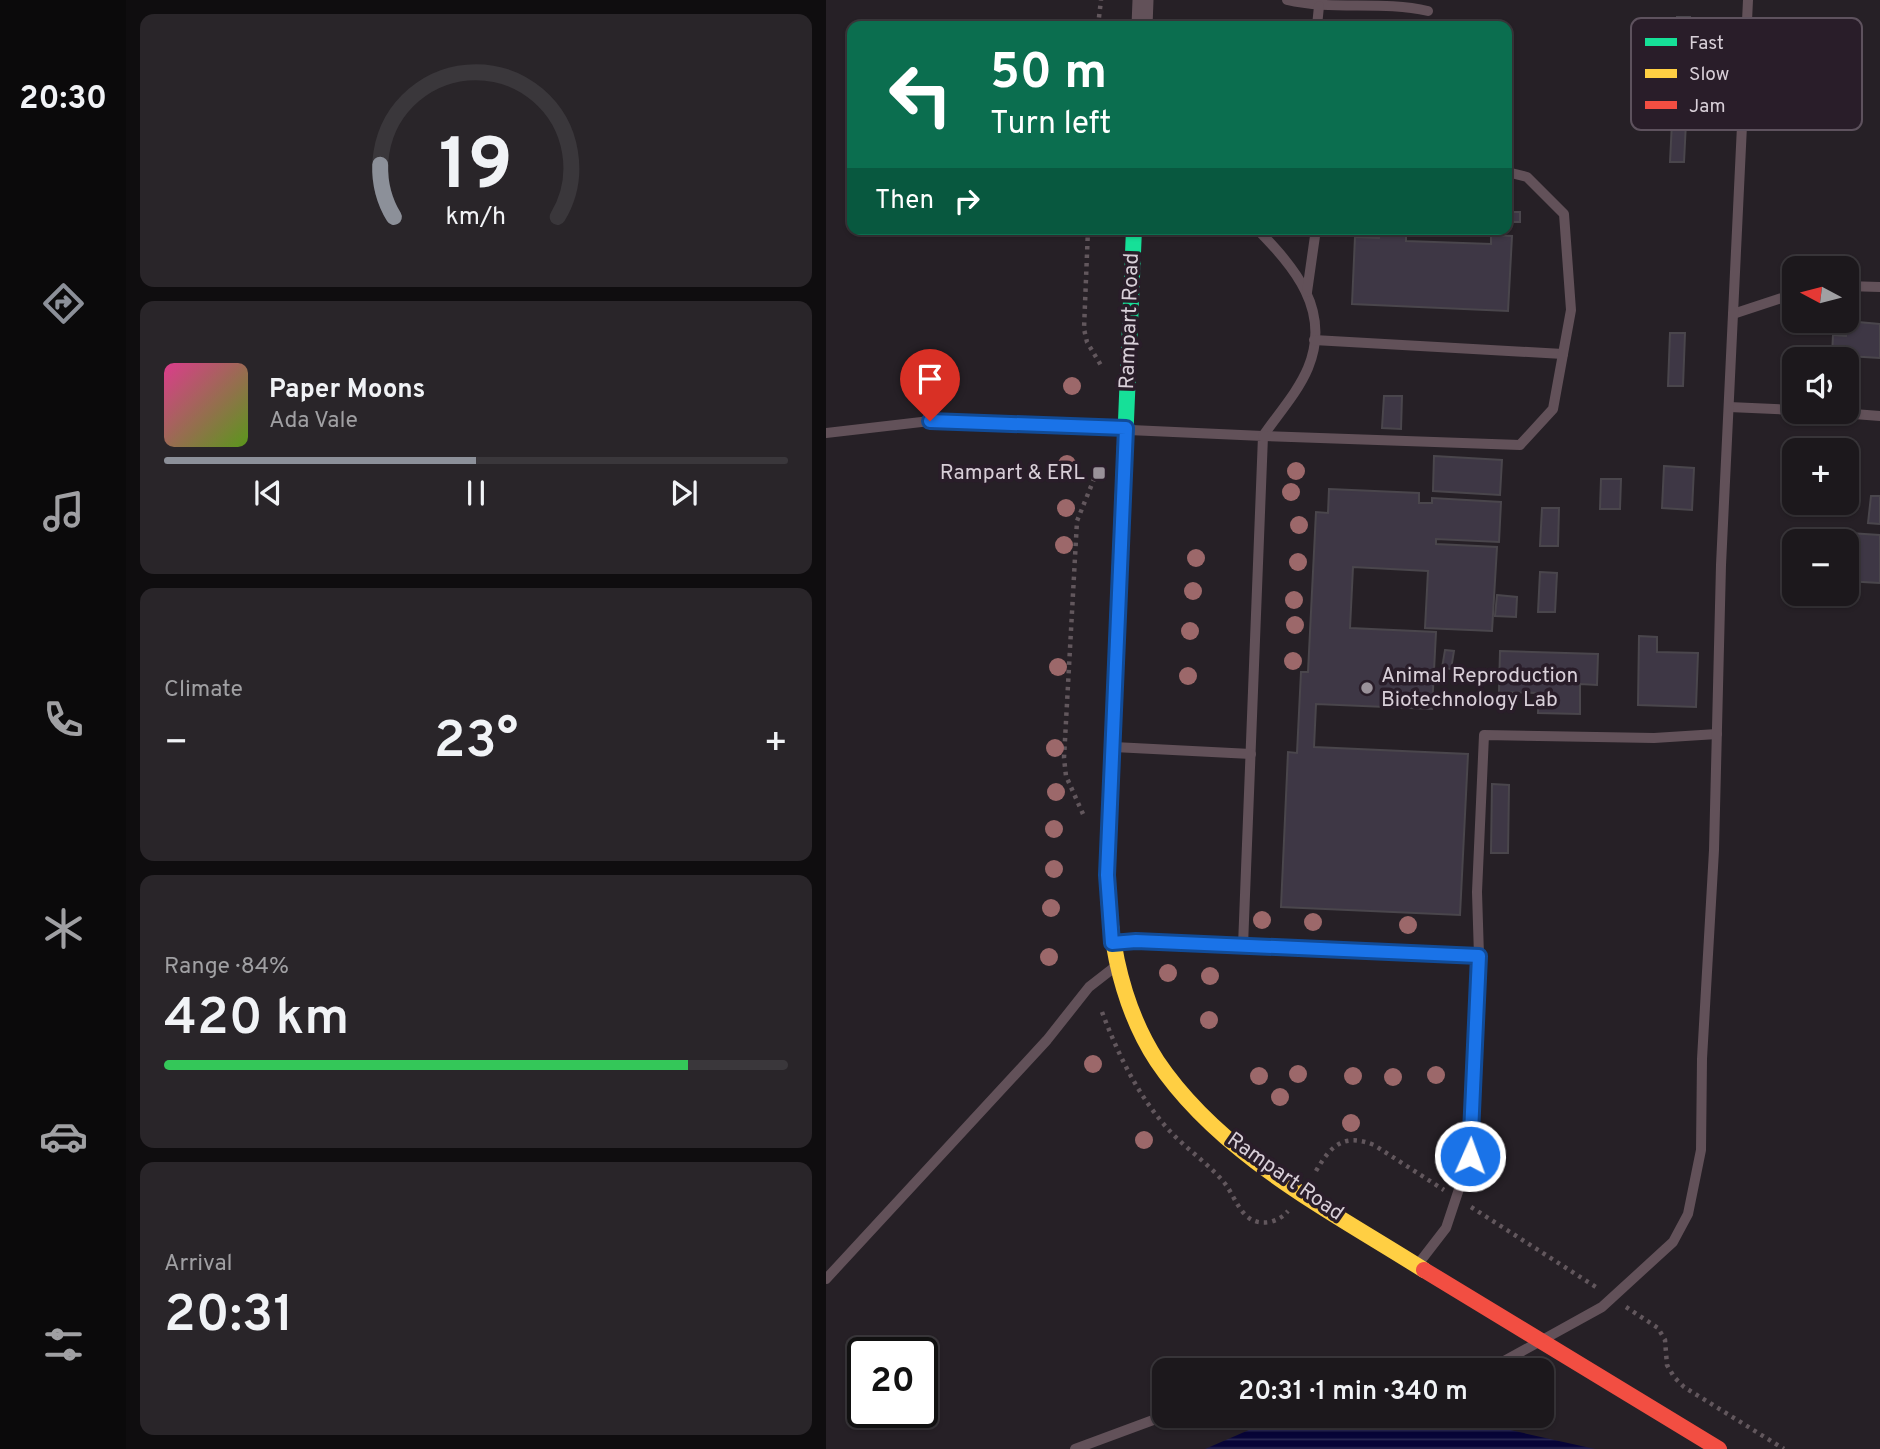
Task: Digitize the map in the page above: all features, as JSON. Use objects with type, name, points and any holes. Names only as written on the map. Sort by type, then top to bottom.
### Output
[{"type":"street","points":[[1142,21],[1143,0]]},
{"type":"street","name":"Rampart Road","points":[[1134,235],[1107,875],[1112,943],[1126,994],[1145,1039],[1173,1082],[1216,1128],[1267,1170],[1538,1342],[1719,1449]]},
{"type":"lane","points":[[1287,0],[1319,6],[1350,5],[1428,11]]},
{"type":"lane","points":[[1747,18],[1748,0]]},
{"type":"lane","points":[[1318,21],[1319,6]]},
{"type":"lane","points":[[1509,1358],[1602,1307],[1673,1242],[1688,1214],[1701,1150],[1702,1059],[1714,850],[1742,130]]},
{"type":"lane","points":[[826,433],[930,421],[1520,445],[1553,410],[1571,310],[1564,214],[1527,177],[1512,173]]},
{"type":"lane","points":[[1243,946],[1263,436],[1308,368],[1314,340],[1315,317],[1307,292],[1289,262],[1262,235]]},
{"type":"lane","points":[[1307,292],[1315,235]]},
{"type":"lane","points":[[1859,286],[1880,286]]},
{"type":"lane","points":[[1733,314],[1782,298]]},
{"type":"lane","points":[[1314,340],[1563,354]]},
{"type":"lane","points":[[1729,407],[1782,409]]},
{"type":"lane","points":[[1859,414],[1880,416]]},
{"type":"lane","points":[[1418,1266],[1446,1228],[1470,1156],[1479,956],[1478,892],[1484,735],[1654,738],[1717,734]]},
{"type":"lane","points":[[1113,747],[1251,754]]},
{"type":"lane","points":[[1112,943],[1136,941],[1479,956]]},
{"type":"lane","points":[[826,1279],[1047,1040],[1089,986],[1118,965]]},
{"type":"lane","points":[[1074,1449],[1152,1420]]},
{"type":"path","points":[[1099,21],[1101,0]]},
{"type":"path","points":[[1088,235],[1084,329],[1087,342],[1101,364],[1103,376]]},
{"type":"path","points":[[1083,815],[1066,776],[1064,758],[1077,521],[1098,467]]},
{"type":"path","points":[[1310,1181],[1325,1154],[1336,1144],[1348,1140],[1362,1140],[1443,1189]]},
{"type":"path","points":[[1472,1208],[1606,1294]]},
{"type":"path","points":[[1626,1307],[1658,1328],[1665,1340],[1667,1365],[1684,1387],[1784,1449]]},
{"type":"shaded area","points":[[1253,1428],[1501,1428],[1595,1449],[1205,1449]]},
{"type":"building","points":[[1672,130],[1686,130],[1684,162],[1670,162]]},
{"type":"building","points":[[1512,212],[1520,212],[1520,222],[1512,222]]},
{"type":"building","points":[[1379,235],[1406,235],[1406,241],[1491,244],[1491,235],[1512,236],[1508,311],[1352,304],[1355,237],[1379,238]]},
{"type":"building","points":[[1859,322],[1880,324],[1880,358],[1859,357],[1859,347],[1832,347],[1833,335],[1846,336],[1846,333],[1859,333]]},
{"type":"building","points":[[1670,333],[1685,333],[1683,386],[1668,386]]},
{"type":"building","points":[[1384,396],[1402,396],[1401,429],[1382,428]]},
{"type":"building","points":[[1434,456],[1502,460],[1500,495],[1433,491]]},
{"type":"building","points":[[1664,466],[1694,468],[1692,510],[1662,508]]},
{"type":"building","points":[[1601,479],[1621,479],[1620,509],[1600,509]]},
{"type":"building","name":"Animal Reproduction Biotechnology Lab","points":[[1329,489],[1419,493],[1419,503],[1432,503],[1432,498],[1501,502],[1499,542],[1436,539],[1436,544],[1497,547],[1492,631],[1425,628],[1428,571],[1353,567],[1350,628],[1436,632],[1432,709],[1316,704],[1314,747],[1468,754],[1460,915],[1281,907],[1288,752],[1297,753],[1301,672],[1308,672],[1316,512],[1328,513]]},
{"type":"building","points":[[1871,496],[1880,496],[1880,524],[1868,523]]},
{"type":"building","points":[[1542,508],[1559,508],[1558,546],[1540,546]]},
{"type":"building","points":[[1859,534],[1880,535],[1880,583],[1859,582]]},
{"type":"building","points":[[1540,572],[1557,573],[1555,612],[1538,612]]},
{"type":"building","points":[[1497,595],[1517,597],[1516,617],[1495,616]]},
{"type":"building","points":[[1639,636],[1657,637],[1657,652],[1698,653],[1696,707],[1638,705]]},
{"type":"building","points":[[1445,650],[1454,651],[1451,669],[1442,668]]},
{"type":"building","points":[[1500,651],[1598,654],[1597,685],[1580,684],[1580,714],[1538,713],[1539,693],[1499,692]]},
{"type":"building","points":[[1492,784],[1509,785],[1508,853],[1491,853]]},
{"type":"traffic: fast","points":[[1108,851],[1134,235]]},
{"type":"traffic: slow","points":[[1108,851],[1109,905],[1117,960],[1132,1013],[1157,1061],[1183,1095],[1245,1153],[1315,1203],[1424,1270]]},
{"type":"traffic: jam","points":[[1424,1270],[1719,1449]]},
{"type":"place","name":"Rampart & ERL","points":[[1099,473]]},
{"type":"place","name":"Animal Reproduction Biotechnology Lab","points":[[1367,688]]},
{"type":"route","points":[[930,421],[1126,428],[1107,875],[1112,943],[1136,941],[1479,956],[1470,1156]]}]
